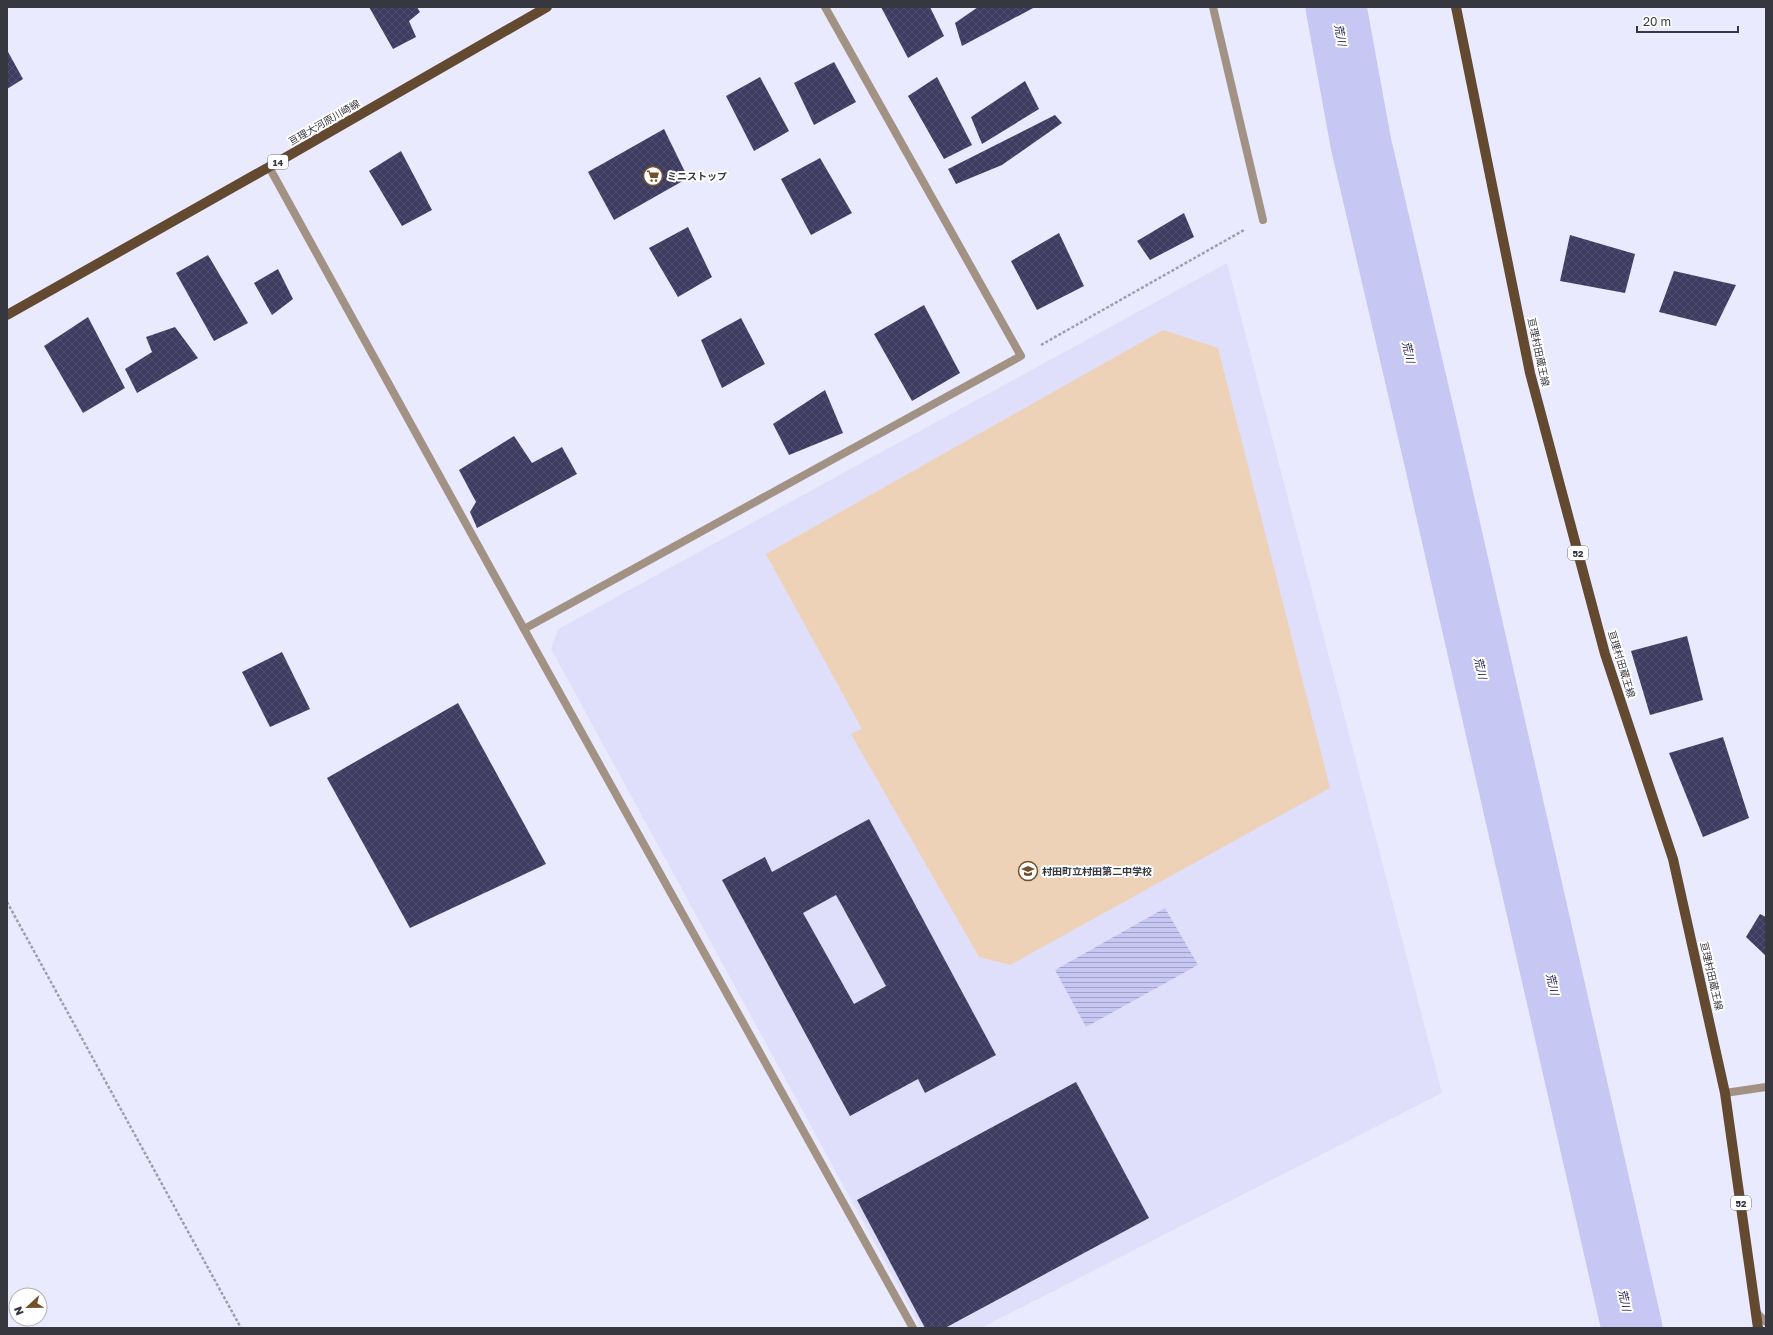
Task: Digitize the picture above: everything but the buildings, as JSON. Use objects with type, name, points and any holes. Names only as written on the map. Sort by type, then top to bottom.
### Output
[{"type":"main road","name":"亘理大河原川崎線","points":[[7,315],[269,167],[547,7]]},
{"type":"main road","name":"亘理村田蔵王線","points":[[1456,7],[1530,373],[1605,654],[1673,859],[1725,1093],[1758,1328]]},
{"type":"street","points":[[524,629],[1021,356],[825,7]]},
{"type":"street","points":[[1213,7],[1263,220]]},
{"type":"street","points":[[269,167],[913,1328]]},
{"type":"street","points":[[1725,1093],[1766,1087]]},
{"type":"street","points":[[1757,1313],[1766,1322]]},
{"type":"path","points":[[1021,356],[1263,220]]},
{"type":"path","points":[[7,902],[241,1328]]},
{"type":"shaded area","name":"村田町立村田第二中学校","points":[[1227,263],[1442,1093],[981,1328],[921,1328],[551,649],[558,629]]},
{"type":"shaded area","points":[[1163,330],[1218,348],[1330,788],[1010,965],[979,957],[851,734],[862,729],[766,554]]},
{"type":"shaded area","points":[[1165,908],[1198,965],[1086,1027],[1055,970]]},
{"type":"waterway","name":"荒川","points":[[1336,7],[1361,144],[1632,1328]]},
{"type":"place","name":"ミニストップ","points":[[653,176]]},
{"type":"place","name":"村田町立村田第二中学校","points":[[1028,871]]}]
